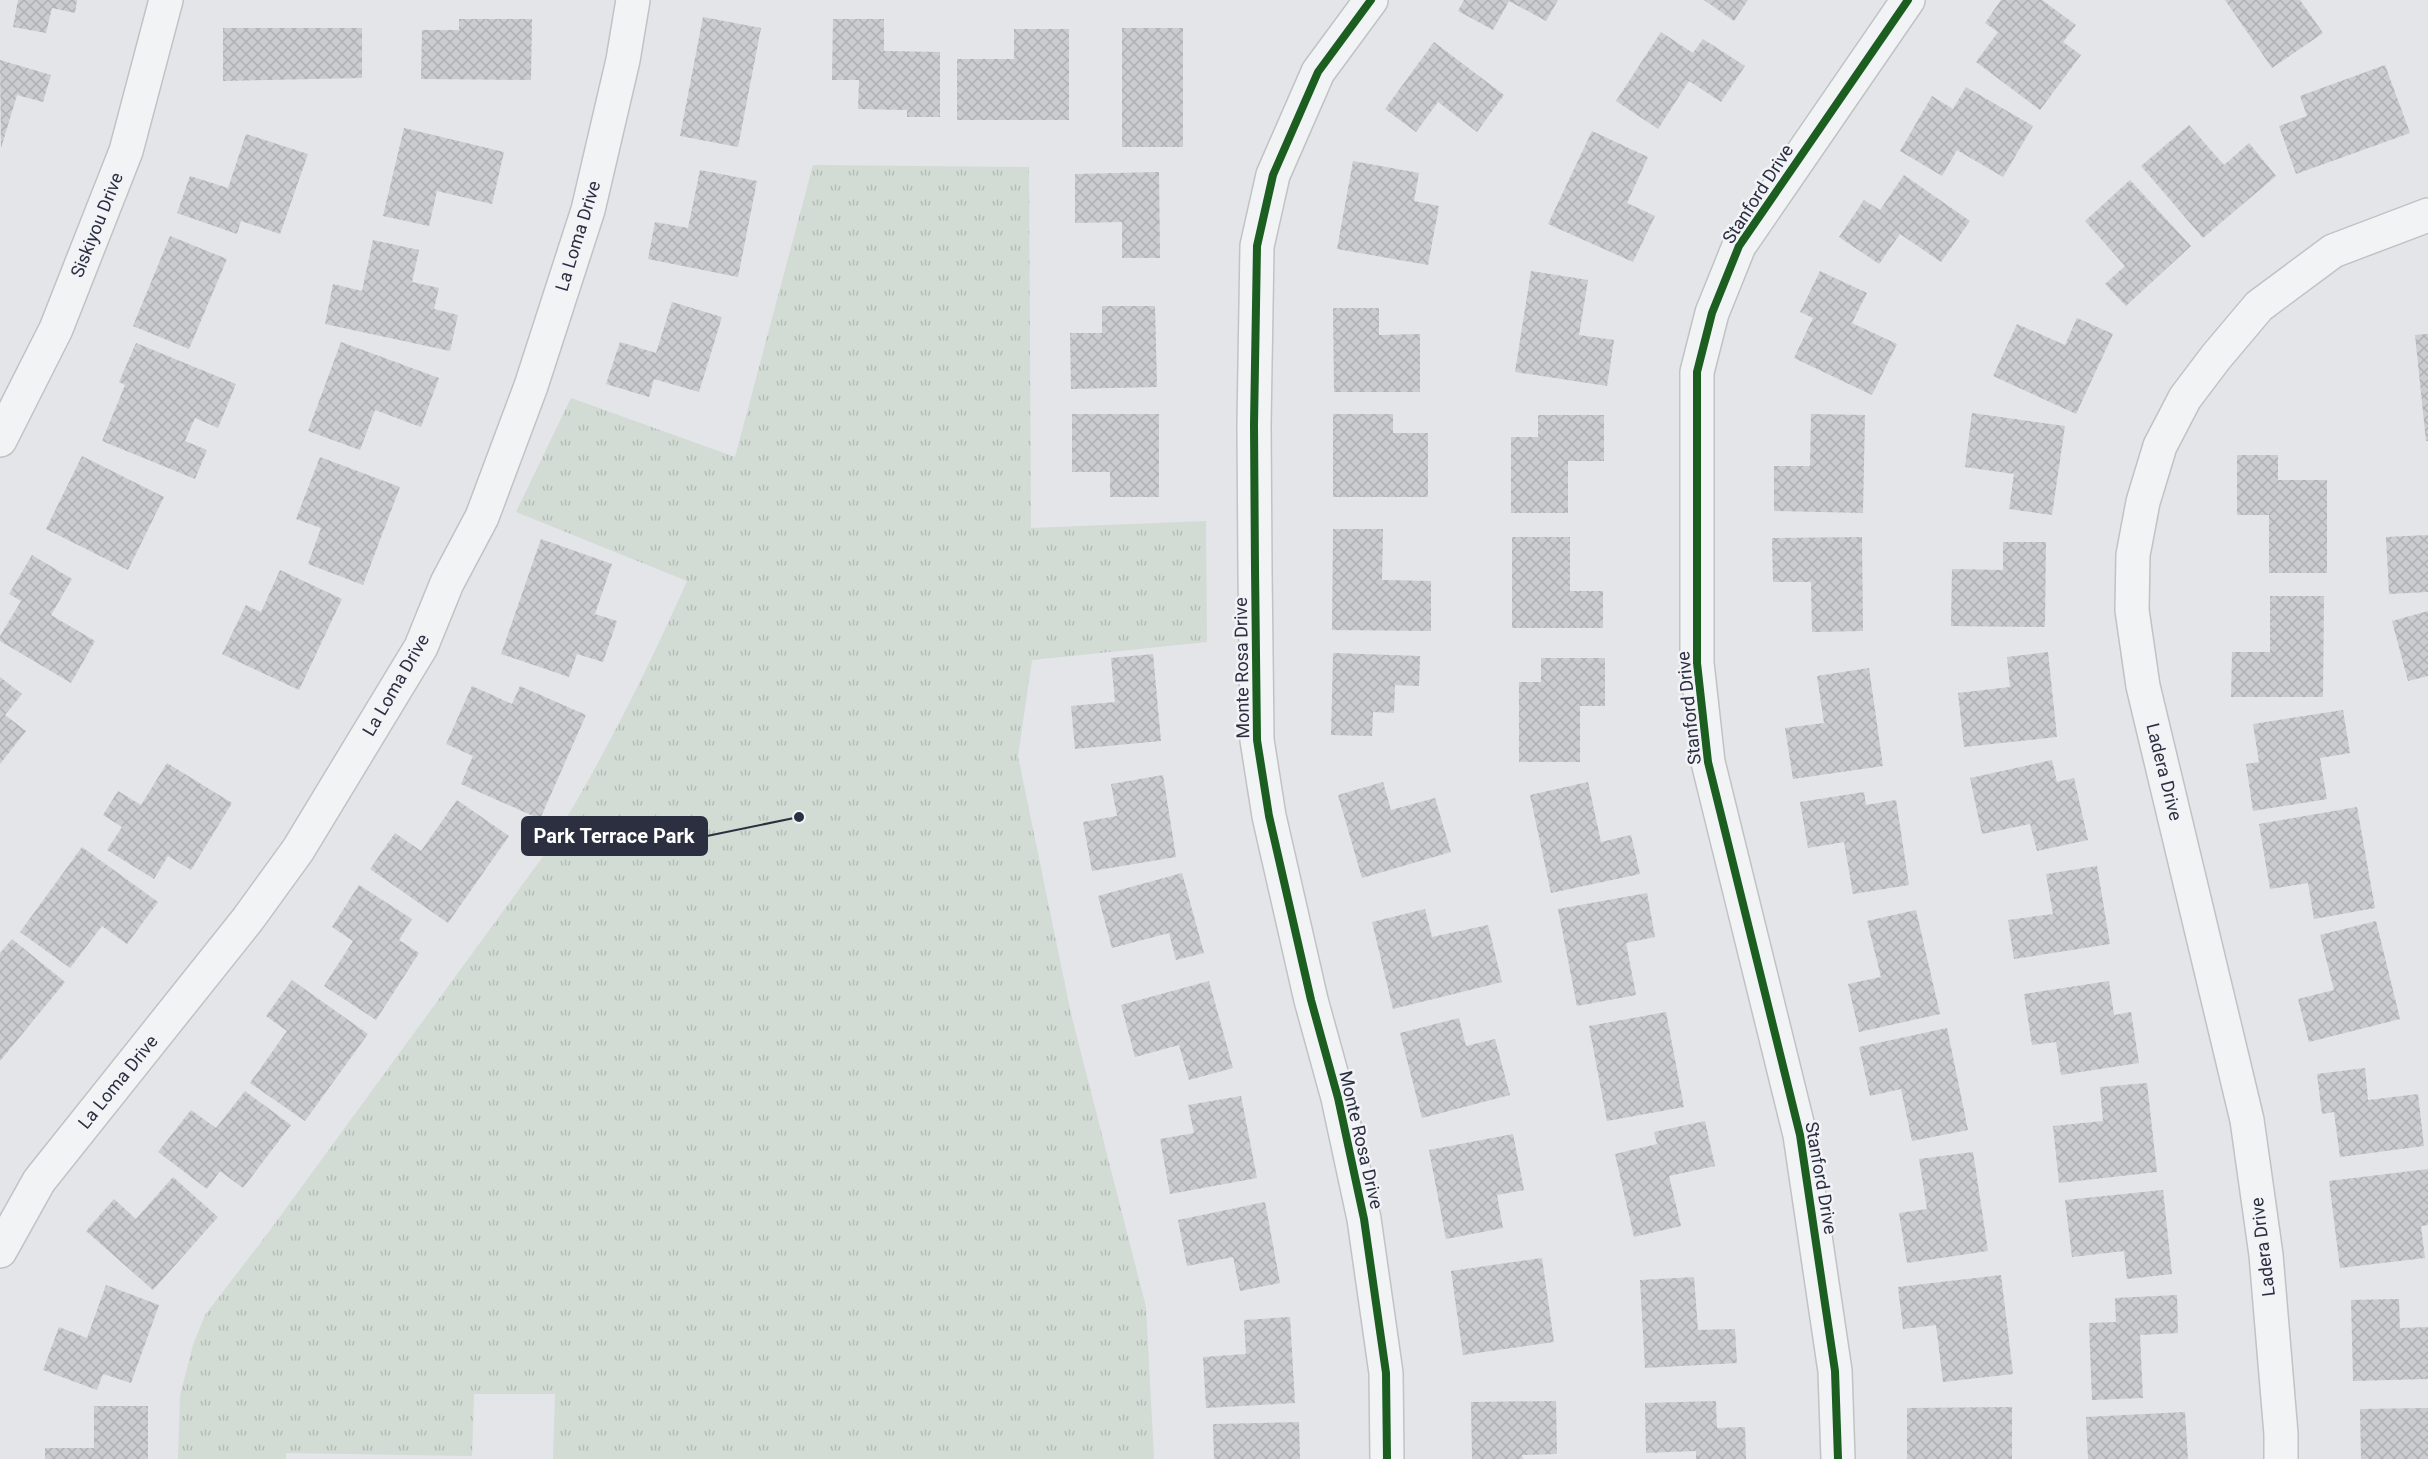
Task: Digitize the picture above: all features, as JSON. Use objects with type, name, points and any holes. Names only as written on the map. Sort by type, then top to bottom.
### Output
[{"type":"street","name":"Siskiyou Drive","points":[[0,440],[56,329],[126,151],[166,0]]},
{"type":"street","name":"La Loma Drive","points":[[0,1251],[39,1181],[248,919],[298,850],[421,647],[447,583],[482,517],[538,364],[588,210],[623,60],[633,0]]},
{"type":"street","name":"Monte Rosa Drive","points":[[1371,0],[1318,72],[1273,175],[1257,246],[1254,521],[1257,740],[1271,827],[1311,1000],[1338,1098],[1364,1219],[1386,1373],[1387,1459]]},
{"type":"street","name":"Stanford Drive","points":[[1838,1459],[1835,1371],[1800,1135],[1708,762],[1697,663],[1697,372],[1712,313],[1739,246],[1908,0]]},
{"type":"street","name":"Ladera Drive","points":[[2280,1459],[2281,1434],[2266,1255],[2247,1120],[2143,686],[2132,610],[2133,555],[2143,502],[2160,447],[2186,398],[2216,357],[2259,306],[2333,251],[2428,215]]},
{"type":"green space","points":[[813,165],[1029,167],[1031,528],[1206,521],[1207,642],[1032,660],[1018,756],[1071,1014],[1146,1307],[1154,1459],[553,1459],[555,1394],[474,1394],[472,1456],[286,1453],[286,1459],[178,1459],[180,1396],[193,1345],[205,1315],[268,1233],[547,851],[622,718],[687,581],[516,512],[571,398],[735,457]]},
{"type":"building","points":[[18,0],[77,0],[75,13],[52,8],[46,33],[13,27]]},
{"type":"building","points":[[1464,0],[1558,0],[1546,21],[1509,1],[1493,30],[1458,11]]},
{"type":"building","points":[[1704,0],[1748,0],[1734,21]]},
{"type":"building","points":[[2001,0],[2042,0],[2076,25],[2063,42],[2081,55],[2040,110],[1976,62],[1998,32],[1985,23]]},
{"type":"building","points":[[2225,0],[2300,0],[2323,33],[2272,68]]},
{"type":"building","points":[[703,17],[761,28],[738,147],[680,136]]},
{"type":"building","points":[[459,19],[532,19],[531,80],[421,79],[422,30],[459,30]]},
{"type":"building","points":[[833,19],[884,19],[884,51],[940,52],[940,117],[907,117],[907,110],[858,109],[859,80],[832,80]]},
{"type":"building","points":[[223,28],[362,28],[362,78],[223,81]]},
{"type":"building","points":[[1122,28],[1183,28],[1183,147],[1122,147]]},
{"type":"building","points":[[1014,29],[1069,29],[1069,120],[957,120],[957,59],[1014,59]]},
{"type":"building","points":[[1661,32],[1693,53],[1703,39],[1745,66],[1721,102],[1689,81],[1658,129],[1616,101]]},
{"type":"building","points":[[1434,42],[1504,95],[1477,132],[1438,102],[1416,132],[1385,109]]},
{"type":"building","points":[[0,60],[51,75],[43,102],[17,95],[1,148]]},
{"type":"building","points":[[2385,65],[2410,133],[2296,174],[2279,126],[2307,116],[2300,96]]},
{"type":"building","points":[[1966,87],[2033,126],[2003,177],[1957,150],[1942,176],[1900,151],[1932,96],[1953,109]]},
{"type":"building","points":[[2189,125],[2224,165],[2249,143],[2276,176],[2203,238],[2141,166]]},
{"type":"building","points":[[404,128],[504,152],[492,204],[437,191],[429,226],[383,216]]},
{"type":"building","points":[[1592,131],[1648,157],[1627,203],[1655,216],[1633,262],[1548,224]]},
{"type":"building","points":[[246,134],[308,154],[280,234],[241,221],[237,234],[177,213],[190,176],[228,188]]},
{"type":"building","points":[[1353,161],[1419,173],[1414,201],[1439,206],[1428,265],[1337,249]]},
{"type":"building","points":[[700,170],[757,181],[738,277],[648,259],[655,222],[688,228]]},
{"type":"building","points":[[1159,172],[1160,258],[1122,258],[1122,222],[1075,223],[1075,174]]},
{"type":"building","points":[[1904,175],[1970,221],[1941,262],[1900,234],[1879,264],[1839,237],[1864,200],[1880,210]]},
{"type":"building","points":[[2130,180],[2191,246],[2126,306],[2105,284],[2125,266],[2085,221]]},
{"type":"building","points":[[170,236],[227,259],[189,349],[133,326]]},
{"type":"building","points":[[373,240],[419,250],[412,282],[439,288],[434,309],[458,315],[450,351],[325,324],[333,284],[362,291]]},
{"type":"building","points":[[1531,271],[1588,280],[1579,335],[1614,340],[1607,386],[1515,372]]},
{"type":"building","points":[[1820,271],[1867,293],[1852,323],[1897,344],[1872,395],[1794,358],[1813,318],[1800,312]]},
{"type":"building","points":[[672,302],[722,317],[699,392],[654,379],[649,397],[606,384],[620,342],[656,353]]},
{"type":"building","points":[[1102,306],[1155,306],[1157,387],[1071,389],[1070,333],[1102,333]]},
{"type":"building","points":[[1333,308],[1379,308],[1379,335],[1420,334],[1420,392],[1334,392]]},
{"type":"building","points":[[2077,318],[2113,334],[2076,414],[1993,376],[2017,324],[2065,345]]},
{"type":"building","points":[[2428,334],[2428,441],[2426,441],[2415,335]]},
{"type":"building","points":[[341,342],[439,378],[421,427],[375,410],[360,450],[308,431]]},
{"type":"building","points":[[136,343],[236,384],[218,428],[195,418],[185,441],[207,450],[195,479],[102,441],[125,385],[119,382]]},
{"type":"building","points":[[1972,413],[2065,426],[2052,515],[2009,509],[2014,474],[1965,467]]},
{"type":"building","points":[[1072,414],[1159,414],[1159,497],[1110,497],[1110,472],[1072,472]]},
{"type":"building","points":[[1333,414],[1393,414],[1393,433],[1428,433],[1428,497],[1333,497]]},
{"type":"building","points":[[1811,414],[1865,415],[1863,513],[1774,511],[1774,466],[1810,466]]},
{"type":"building","points":[[1538,415],[1604,415],[1604,461],[1568,461],[1568,513],[1511,513],[1511,437],[1538,437]]},
{"type":"building","points":[[2237,455],[2278,455],[2278,480],[2327,480],[2327,573],[2269,573],[2269,515],[2237,515]]},
{"type":"building","points":[[82,456],[164,497],[128,570],[46,529]]},
{"type":"building","points":[[320,457],[400,487],[363,585],[308,564],[321,528],[296,519]]},
{"type":"building","points":[[1333,529],[1383,529],[1382,580],[1431,581],[1431,631],[1332,630]]},
{"type":"building","points":[[2428,535],[2428,592],[2389,594],[2386,537]]},
{"type":"building","points":[[1512,537],[1570,537],[1570,591],[1603,591],[1603,628],[1512,628]]},
{"type":"building","points":[[1862,537],[1863,631],[1812,632],[1811,582],[1773,582],[1772,538]]},
{"type":"building","points":[[541,539],[612,564],[595,614],[617,621],[603,662],[577,654],[569,677],[501,654]]},
{"type":"building","points":[[2003,542],[2046,542],[2045,627],[1951,626],[1952,569],[2003,570]]},
{"type":"building","points":[[32,555],[72,579],[51,615],[95,641],[71,683],[0,641],[0,636],[21,601],[9,594]]},
{"type":"building","points":[[280,570],[342,599],[299,690],[222,654],[246,605],[261,612]]},
{"type":"building","points":[[2270,596],[2324,596],[2323,697],[2231,697],[2232,652],[2270,652]]},
{"type":"building","points":[[2428,611],[2428,676],[2408,681],[2392,621]]},
{"type":"building","points":[[2048,652],[2057,737],[1964,747],[1958,693],[2010,687],[2007,657]]},
{"type":"building","points":[[1333,653],[1420,656],[1419,686],[1395,685],[1394,713],[1373,712],[1372,736],[1331,735]]},
{"type":"building","points":[[1153,654],[1161,741],[1075,749],[1071,706],[1115,702],[1111,658]]},
{"type":"building","points":[[1541,658],[1605,658],[1605,706],[1580,706],[1580,762],[1519,762],[1519,682],[1541,682]]},
{"type":"building","points":[[1869,668],[1883,766],[1793,779],[1785,728],[1824,723],[1817,676]]},
{"type":"building","points":[[0,677],[22,694],[5,715],[26,731],[0,764]]},
{"type":"building","points":[[472,686],[512,704],[520,686],[586,715],[540,819],[461,784],[473,756],[446,744]]},
{"type":"building","points":[[2343,710],[2350,753],[2320,758],[2327,799],[2253,811],[2246,764],[2259,762],[2253,724]]},
{"type":"building","points":[[2052,760],[2057,782],[2074,778],[2088,840],[2037,851],[2030,824],[1982,834],[1970,778]]},
{"type":"building","points":[[167,763],[232,803],[191,870],[168,856],[154,879],[107,850],[122,827],[103,815],[118,791],[141,805]]},
{"type":"building","points":[[1163,775],[1176,857],[1092,871],[1083,822],[1117,816],[1111,784]]},
{"type":"building","points":[[1383,782],[1391,810],[1435,798],[1451,852],[1362,878],[1338,795]]},
{"type":"building","points":[[1588,782],[1601,842],[1631,835],[1640,874],[1551,893],[1530,795]]},
{"type":"building","points":[[1864,792],[1866,805],[1896,800],[1909,885],[1853,894],[1844,842],[1808,848],[1800,802]]},
{"type":"building","points":[[457,800],[509,836],[448,923],[370,869],[395,833],[421,851]]},
{"type":"building","points":[[2357,807],[2375,908],[2314,919],[2308,883],[2270,889],[2259,824]]},
{"type":"building","points":[[82,847],[158,902],[127,944],[102,926],[70,968],[20,932]]},
{"type":"building","points":[[2097,866],[2110,944],[2014,959],[2008,920],[2053,914],[2046,874]]},
{"type":"building","points":[[1182,873],[1204,953],[1176,960],[1169,933],[1112,948],[1098,896]]},
{"type":"building","points":[[359,885],[412,919],[399,940],[419,953],[376,1020],[324,986],[353,941],[332,927]]},
{"type":"building","points":[[1647,893],[1655,937],[1626,943],[1636,995],[1577,1006],[1558,909]]},
{"type":"building","points":[[1425,909],[1432,937],[1488,925],[1502,982],[1393,1009],[1372,922]]},
{"type":"building","points":[[1916,910],[1940,1014],[1859,1032],[1848,984],[1881,977],[1867,921]]},
{"type":"building","points":[[2376,921],[2400,1019],[2309,1042],[2298,999],[2334,990],[2320,935]]},
{"type":"building","points":[[12,939],[65,982],[0,1061],[0,953]]},
{"type":"building","points":[[292,980],[368,1034],[305,1121],[250,1083],[287,1031],[266,1016]]},
{"type":"building","points":[[1209,981],[1233,1068],[1189,1080],[1179,1045],[1135,1057],[1121,1005]]},
{"type":"building","points":[[2109,981],[2114,1015],[2131,1012],[2139,1063],[2061,1075],[2056,1042],[2032,1045],[2024,994]]},
{"type":"building","points":[[1666,1012],[1684,1107],[1607,1121],[1589,1026]]},
{"type":"building","points":[[1459,1018],[1466,1046],[1495,1039],[1510,1095],[1422,1118],[1400,1033]]},
{"type":"building","points":[[1947,1028],[1968,1130],[1912,1141],[1901,1089],[1870,1096],[1859,1047]]},
{"type":"building","points":[[2365,1068],[2368,1100],[2418,1094],[2424,1146],[2340,1157],[2334,1112],[2322,1114],[2317,1074]]},
{"type":"building","points":[[2147,1083],[2157,1172],[2059,1183],[2053,1126],[2103,1121],[2100,1087]]},
{"type":"building","points":[[245,1091],[291,1125],[243,1188],[220,1171],[207,1189],[158,1152],[191,1110],[216,1128]]},
{"type":"building","points":[[1241,1096],[1257,1178],[1170,1194],[1160,1139],[1194,1133],[1188,1105]]},
{"type":"building","points":[[1705,1121],[1715,1166],[1669,1176],[1681,1226],[1634,1237],[1615,1154],[1657,1144],[1654,1132]]},
{"type":"building","points":[[1513,1134],[1524,1190],[1497,1195],[1503,1228],[1446,1239],[1429,1150]]},
{"type":"building","points":[[1973,1152],[1988,1251],[1907,1263],[1899,1213],[1927,1209],[1919,1159]]},
{"type":"building","points":[[2428,1169],[2428,1225],[2421,1226],[2425,1258],[2340,1268],[2329,1181]]},
{"type":"building","points":[[173,1177],[218,1217],[153,1290],[86,1231],[114,1199],[136,1219]]},
{"type":"building","points":[[2163,1190],[2172,1274],[2127,1279],[2124,1251],[2072,1257],[2065,1200]]},
{"type":"building","points":[[1265,1202],[1280,1283],[1240,1291],[1233,1257],[1187,1266],[1178,1220]]},
{"type":"building","points":[[1542,1258],[1554,1342],[1463,1355],[1451,1271]]},
{"type":"building","points":[[2001,1275],[2013,1374],[1943,1382],[1936,1325],[1903,1329],[1898,1287]]},
{"type":"building","points":[[1694,1277],[1698,1330],[1735,1329],[1737,1363],[1645,1368],[1640,1280]]},
{"type":"building","points":[[106,1285],[159,1305],[131,1383],[103,1374],[97,1390],[43,1370],[59,1327],[87,1338]]},
{"type":"building","points":[[2177,1295],[2178,1333],[2140,1335],[2143,1398],[2092,1400],[2089,1323],[2116,1322],[2115,1298]]},
{"type":"building","points":[[2399,1299],[2400,1328],[2428,1327],[2428,1379],[2353,1381],[2351,1300]]},
{"type":"building","points":[[1290,1317],[1295,1403],[1206,1408],[1203,1357],[1246,1354],[1244,1320]]},
{"type":"building","points":[[1556,1401],[1557,1454],[1522,1455],[1523,1459],[1472,1459],[1471,1402]]},
{"type":"building","points":[[1716,1401],[1717,1428],[1745,1427],[1746,1459],[1696,1459],[1696,1451],[1646,1453],[1645,1403]]},
{"type":"building","points":[[94,1406],[148,1406],[148,1459],[45,1459],[45,1448],[94,1448]]},
{"type":"building","points":[[2012,1407],[2012,1459],[1907,1459],[1907,1408]]},
{"type":"building","points":[[2428,1408],[2428,1459],[2361,1459],[2360,1409]]},
{"type":"building","points":[[2185,1412],[2188,1459],[2088,1459],[2086,1417]]},
{"type":"building","points":[[1299,1422],[1300,1459],[1214,1459],[1213,1424]]},
{"type":"cycle path","points":[[1371,0],[1318,72],[1273,175],[1257,246],[1254,425],[1255,569],[1257,740],[1269,816],[1311,1000],[1338,1098],[1364,1219],[1386,1373],[1387,1459]]},
{"type":"cycle path","points":[[1838,1459],[1835,1371],[1800,1135],[1708,762],[1697,663],[1697,372],[1712,313],[1739,246],[1908,0]]},
{"type":"place","name":"Park Terrace Park","points":[[799,817]]}]
